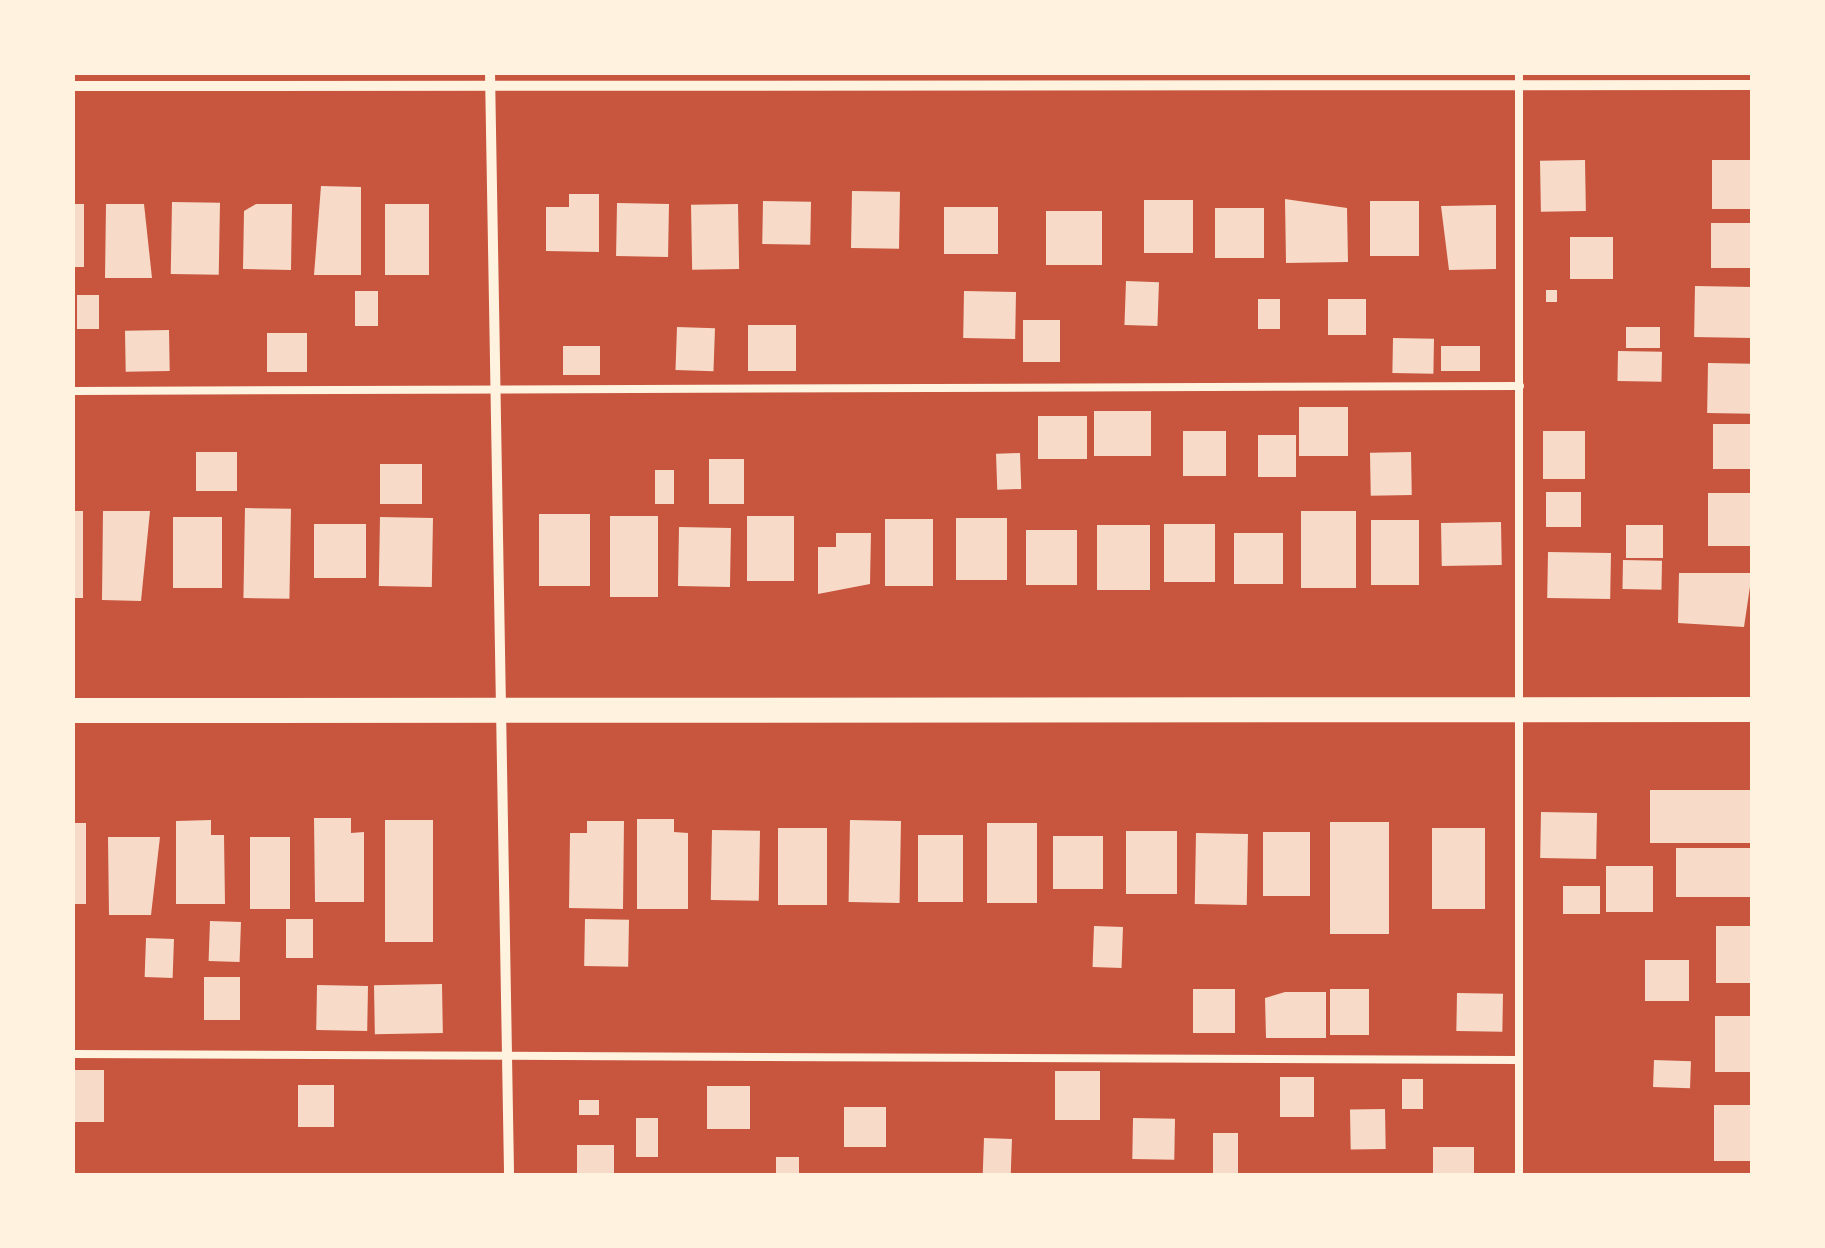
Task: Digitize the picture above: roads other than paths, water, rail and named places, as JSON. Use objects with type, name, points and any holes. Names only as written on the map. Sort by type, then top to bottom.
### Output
[{"type":"main road","points":[[72,710],[1752,709]]},
{"type":"street","points":[[490,72],[492,392],[503,708],[508,1176]]},
{"type":"street","points":[[72,86],[1752,85]]},
{"type":"lane","points":[[1519,1176],[1516,709],[1520,72]]},
{"type":"lane","points":[[72,391],[1520,386]]},
{"type":"lane","points":[[72,1054],[1519,1060]]}]
